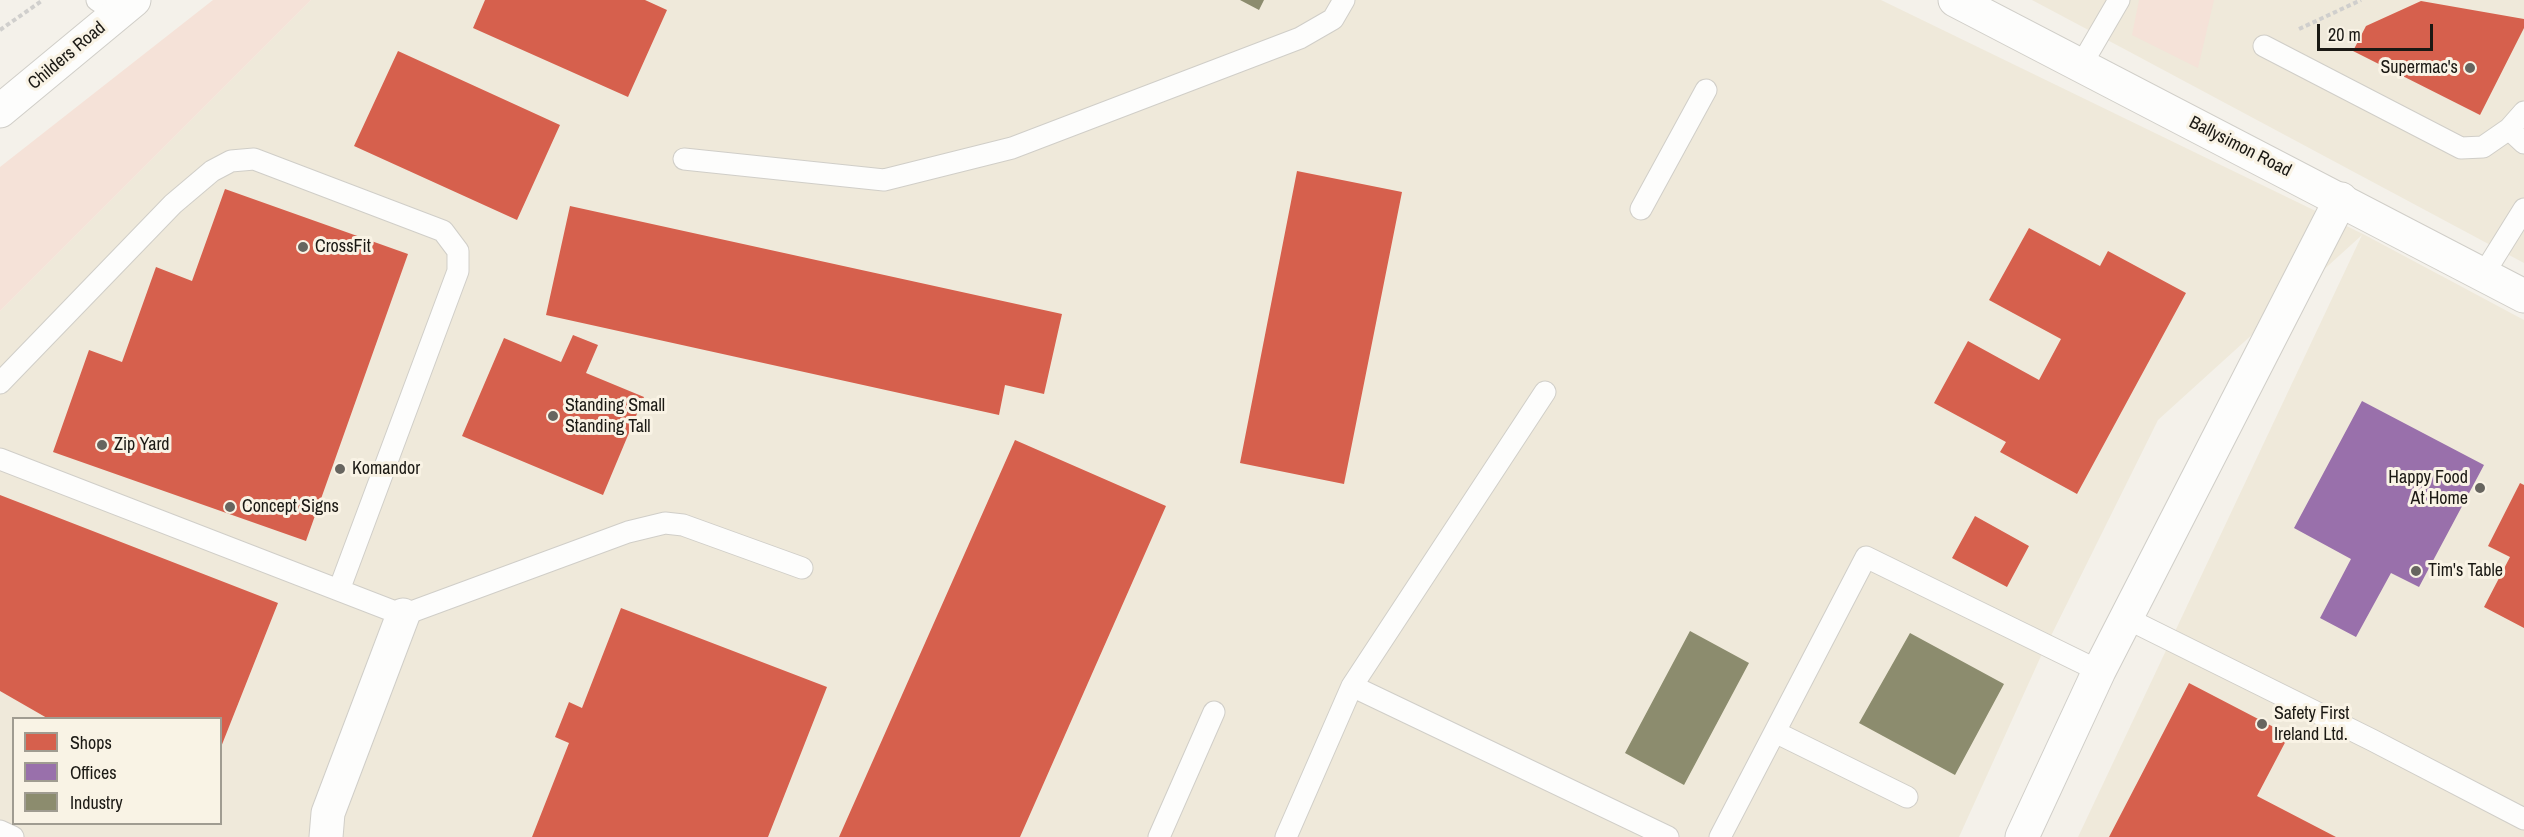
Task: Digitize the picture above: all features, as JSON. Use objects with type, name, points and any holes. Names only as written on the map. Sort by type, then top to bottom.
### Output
[{"type":"street","name":"Ballysimon Road","points":[[1955,0],[2524,296]]},
{"type":"street","name":"Childers Road","points":[[0,111],[116,4]]},
{"type":"street","points":[[2022,837],[2099,671],[2341,199]]},
{"type":"street","points":[[326,837],[328,813],[403,615]]},
{"type":"lane","points":[[684,159],[884,180],[1012,148],[1300,38],[1333,19],[1344,0]]},
{"type":"lane","points":[[2080,66],[2119,0]]},
{"type":"lane","points":[[2264,46],[2461,148],[2483,147],[2517,136],[2524,112]]},
{"type":"lane","points":[[1641,209],[1706,90]]},
{"type":"lane","points":[[0,383],[173,204],[212,171],[231,161],[254,159],[443,231],[458,251],[458,271],[339,590]]},
{"type":"lane","points":[[2483,275],[2500,243],[2524,208]]},
{"type":"lane","points":[[1286,837],[1352,686],[1545,392]]},
{"type":"lane","points":[[0,459],[403,615],[628,532],[665,523],[683,525],[802,568]]},
{"type":"lane","points":[[1720,837],[1866,557],[2099,671]]},
{"type":"lane","points":[[2126,618],[2524,819]]},
{"type":"lane","points":[[1352,686],[1668,837]]},
{"type":"lane","points":[[1159,837],[1214,712]]},
{"type":"lane","points":[[1775,732],[1907,798]]},
{"type":"lane","points":[[0,831],[13,837]]},
{"type":"path","points":[[0,30],[43,0]]},
{"type":"path","points":[[2264,46],[2361,0]]},
{"type":"shaded area","points":[[213,0],[311,0],[0,311],[0,167]]},
{"type":"shaded area","points":[[311,0],[1881,0],[2363,234],[2524,320],[2524,837],[2078,837],[2362,235],[2158,420],[2041,656],[1959,837],[0,837],[0,311]]},
{"type":"shaded area","points":[[2032,0],[2524,0],[2524,263],[2128,51]]},
{"type":"shaded area","points":[[2139,0],[2214,0],[2198,68],[2132,35]]},
{"type":"building: Shops","points":[[485,0],[645,0],[667,10],[628,97],[473,28]]},
{"type":"building: Shops","points":[[2421,1],[2524,19],[2524,28],[2480,115],[2353,51],[2366,26]]},
{"type":"building: Shops","points":[[398,51],[560,125],[517,220],[354,146]]},
{"type":"building: Shops","points":[[1297,171],[1402,192],[1344,484],[1240,463]]},
{"type":"building: Shops","points":[[225,189],[408,254],[306,541],[53,452],[89,350],[122,362],[156,267],[192,281]]},
{"type":"building: Shops","points":[[570,206],[1062,314],[1044,394],[1005,385],[999,415],[546,315]]},
{"type":"building: Shops","points":[[2029,228],[2100,266],[2108,251],[2186,293],[2077,494],[2000,452],[2006,442],[1934,403],[1968,341],[2039,380],[2061,339],[1989,300]]},
{"type":"building: Shops","name":"Standing Small Standing Tall","points":[[573,335],[598,345],[586,373],[644,397],[603,495],[462,436],[504,338],[561,362]]},
{"type":"building: Shops","points":[[1015,440],[1166,506],[1020,837],[839,837]]},
{"type":"building: Shops","points":[[2520,483],[2524,485],[2524,628],[2484,607],[2510,557],[2488,546]]},
{"type":"building: Shops","points":[[0,495],[278,603],[222,744],[222,717],[45,717],[0,691]]},
{"type":"building: Shops","points":[[1975,516],[2029,546],[2007,587],[1952,558]]},
{"type":"building: Shops","points":[[621,608],[827,687],[768,837],[532,837],[569,743],[555,737],[569,702],[582,708]]},
{"type":"building: Shops","points":[[2189,683],[2289,735],[2257,796],[2336,837],[2109,837]]},
{"type":"building: Offices","points":[[2362,401],[2484,465],[2419,587],[2391,573],[2356,637],[2320,618],[2351,559],[2294,528]]},
{"type":"building: Industry","points":[[1240,0],[1264,0],[1259,10]]},
{"type":"building: Industry","points":[[1690,631],[1749,663],[1684,785],[1625,753]]},
{"type":"building: Industry","points":[[1910,633],[2004,684],[1955,775],[1859,723]]},
{"type":"place","name":"Supermac's","points":[[2470,68]]},
{"type":"place","name":"CrossFit","points":[[303,247]]},
{"type":"place","name":"Standing Small Standing Tall","points":[[553,416]]},
{"type":"place","name":"Zip Yard","points":[[102,445]]},
{"type":"place","name":"Komandor","points":[[340,469]]},
{"type":"place","name":"Happy Food At Home","points":[[2480,488]]},
{"type":"place","name":"Concept Signs","points":[[230,507]]},
{"type":"place","name":"Tim's Table","points":[[2416,571]]},
{"type":"place","name":"Safety First Ireland Ltd.","points":[[2262,724]]}]
